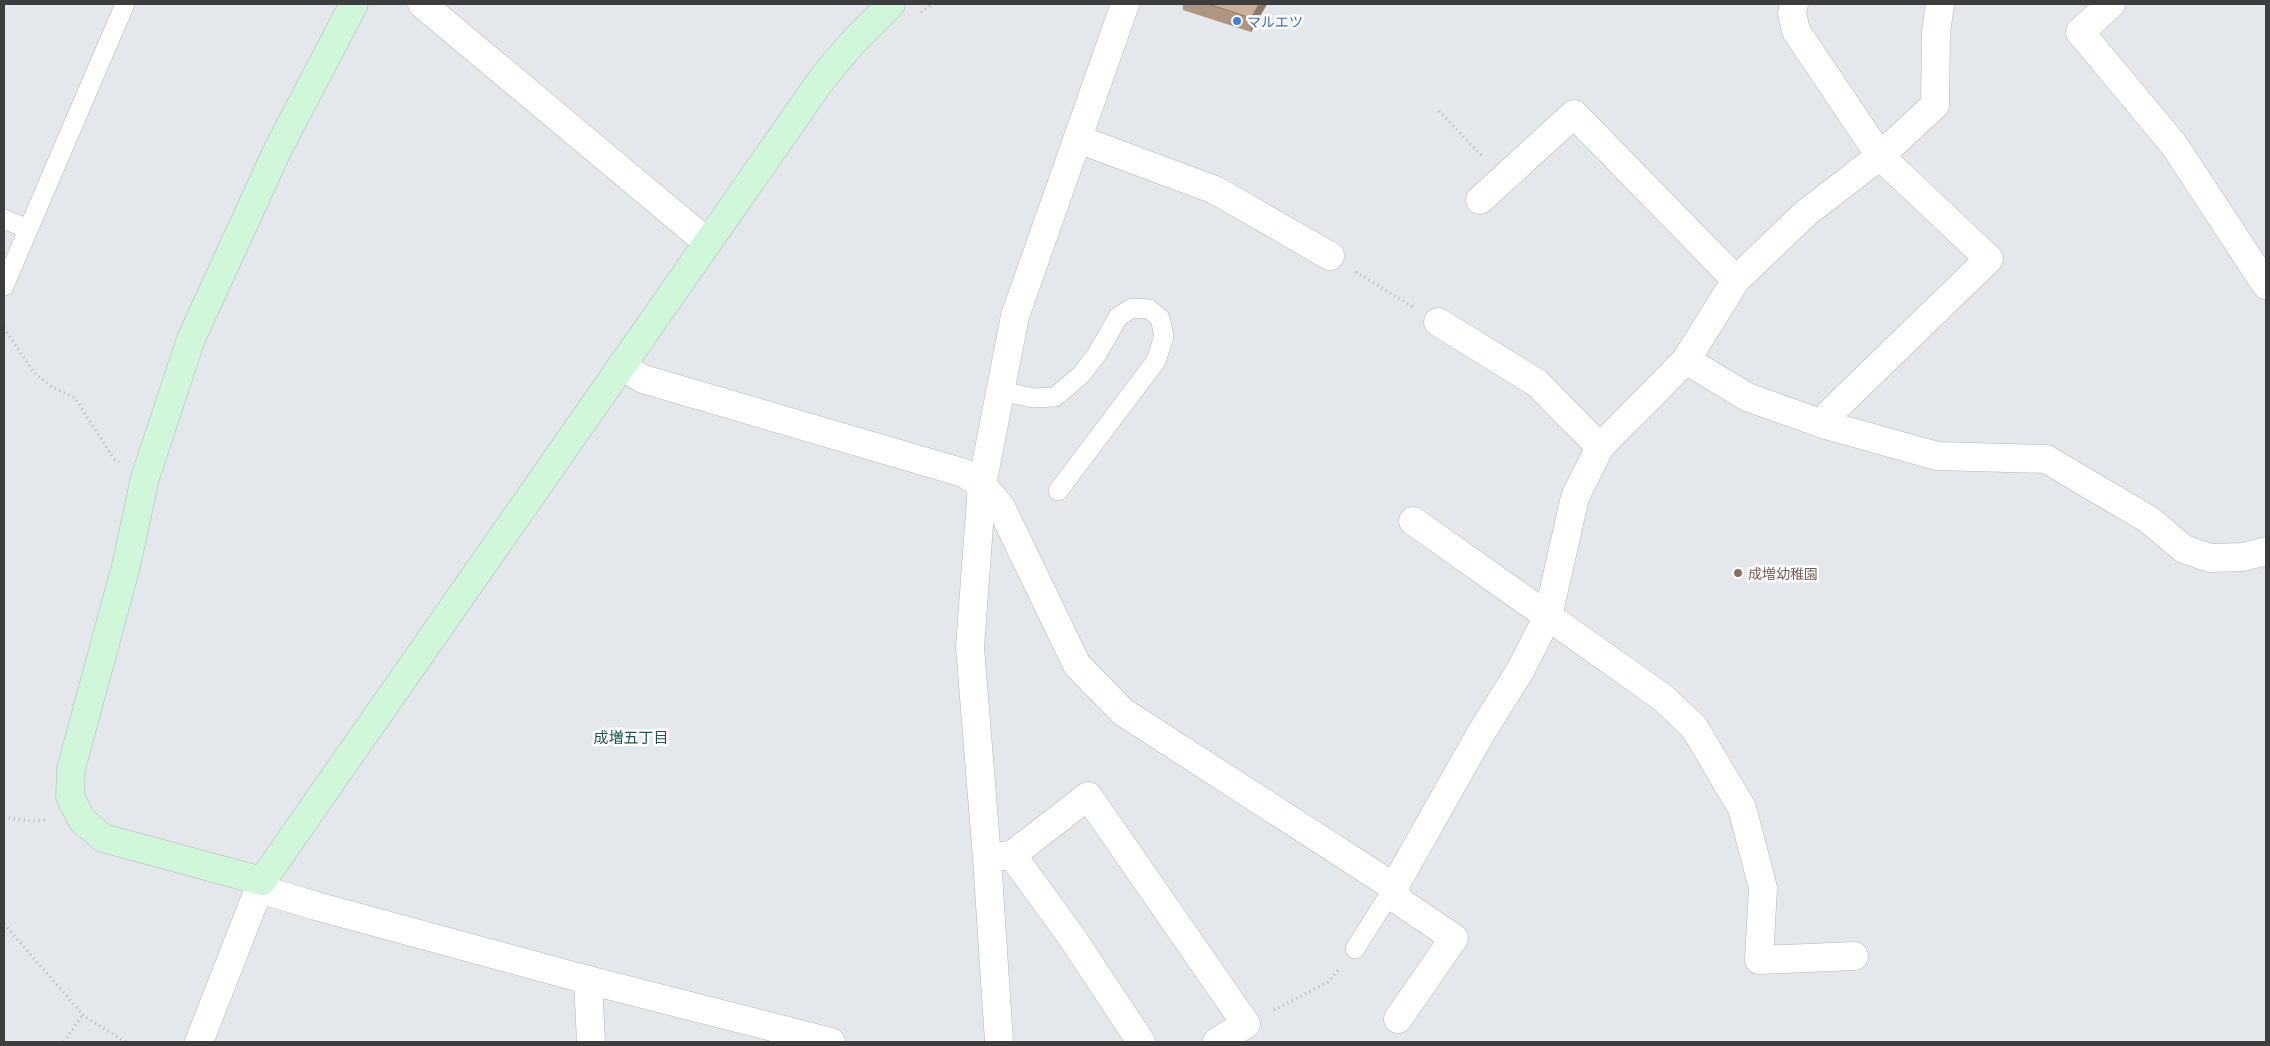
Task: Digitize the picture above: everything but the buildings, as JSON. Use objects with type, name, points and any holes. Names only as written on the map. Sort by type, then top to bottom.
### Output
[{"type":"street","points":[[354,4],[278,148],[191,339],[145,478],[126,566],[70,769],[70,797],[82,820],[103,838],[261,885],[316,906],[588,980],[830,1042]]},
{"type":"street","points":[[422,4],[707,242]]},
{"type":"street","points":[[199,1042],[261,885],[822,79],[853,42],[891,4]]},
{"type":"street","points":[[999,1042],[1000,857],[970,648],[982,485],[1016,316],[1125,4]]},
{"type":"street","points":[[1794,4],[1792,13],[1796,32],[1880,156],[1989,259],[1830,413],[1826,425]]},
{"type":"street","points":[[1394,887],[1480,735],[1521,669],[1548,616],[1575,497],[1600,447],[1686,360],[1736,280],[1806,214],[1880,156],[1935,105],[1936,32],[1940,4]]},
{"type":"street","points":[[2112,4],[2080,32],[2174,145],[2266,285]]},
{"type":"street","points":[[1480,200],[1574,114],[1736,280]]},
{"type":"street","points":[[1078,139],[1215,190],[1330,256]]},
{"type":"street","points":[[1438,322],[1537,383],[1600,447]]},
{"type":"street","points":[[1686,360],[1747,397],[1826,425],[1937,456],[2046,459],[2148,519],[2184,548],[2210,558],[2242,556],[2266,551]]},
{"type":"street","points":[[621,366],[643,379],[964,473],[982,485],[1001,507],[1077,665],[1123,712],[1394,887],[1399,901],[1454,938],[1398,1019]]},
{"type":"street","points":[[1413,521],[1662,697],[1694,727],[1742,808],[1763,888],[1759,960],[1854,956]]},
{"type":"street","points":[[1000,857],[1088,796],[1252,1021],[1218,1042]]},
{"type":"street","points":[[1000,857],[1071,936],[1141,1042]]},
{"type":"street","points":[[588,980],[591,1042]]},
{"type":"lane","points":[[4,286],[125,4]]},
{"type":"lane","points":[[4,219],[28,229]]},
{"type":"lane","points":[[1001,391],[1033,398],[1055,397],[1081,375],[1097,354],[1118,317],[1132,308],[1148,309],[1160,318],[1164,336],[1156,361],[1058,491]]},
{"type":"lane","points":[[1355,949],[1394,887]]},
{"type":"path","points":[[1439,111],[1504,178]]},
{"type":"path","points":[[1330,256],[1438,322]]},
{"type":"path","points":[[4,328],[34,373],[52,387],[75,398],[114,459],[145,478]]},
{"type":"path","points":[[4,817],[30,821],[82,820]]},
{"type":"path","points":[[4,924],[83,1014],[126,1042]]},
{"type":"path","points":[[1252,1021],[1328,982],[1355,949]]},
{"type":"path","points":[[64,1042],[83,1014]]},
{"type":"place","name":"マルエツ","points":[[1237,21]]},
{"type":"place","name":"成増幼稚園","points":[[1738,573]]},
{"type":"district","name":"成増五丁目","points":[[631,737]]}]
